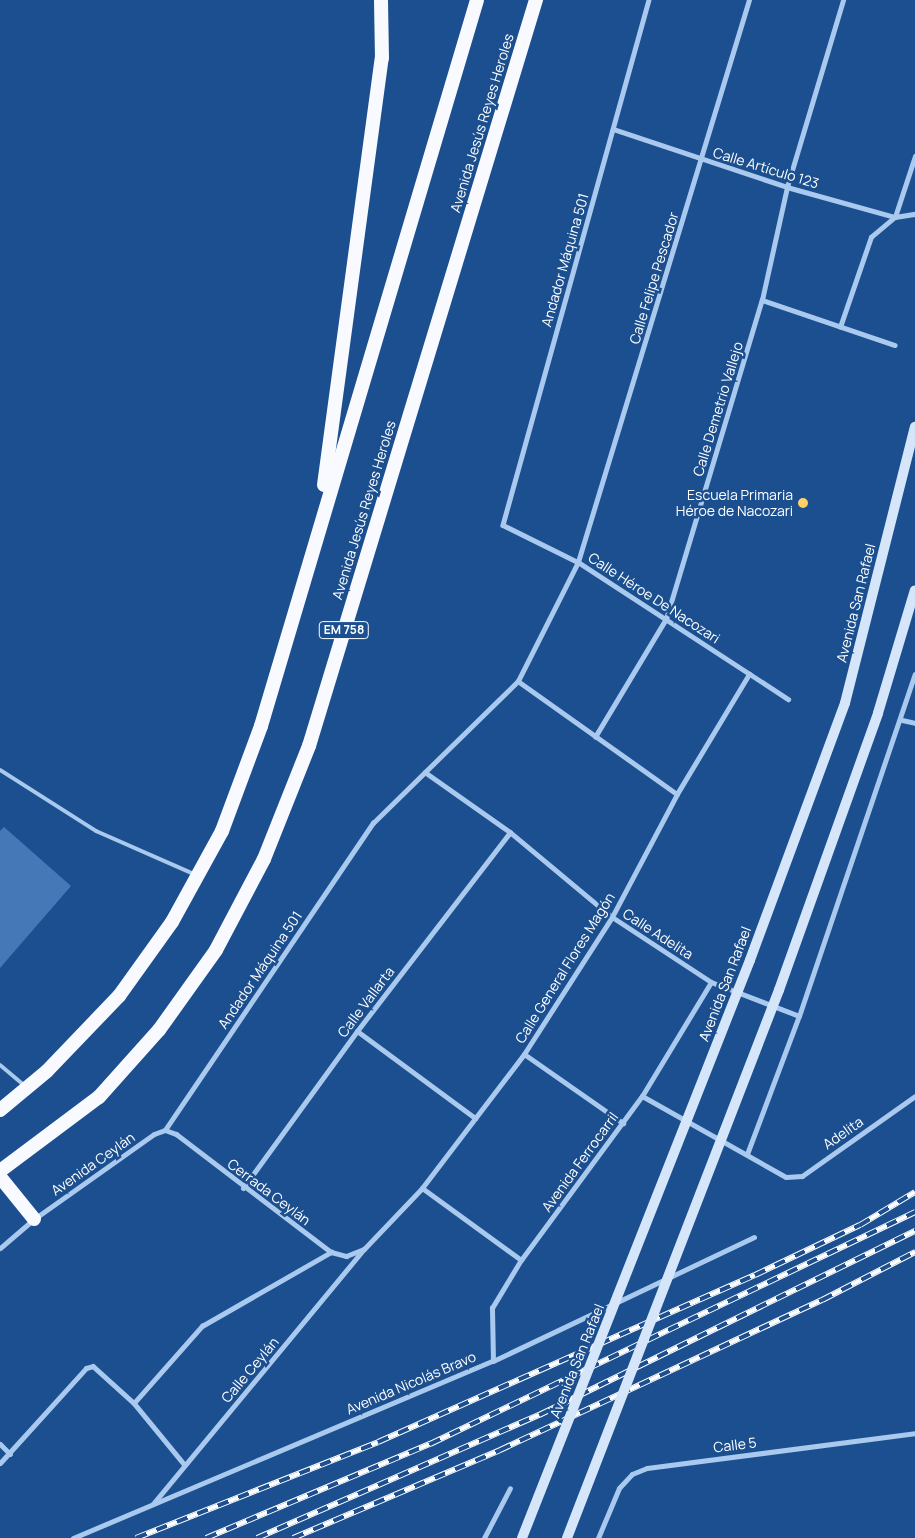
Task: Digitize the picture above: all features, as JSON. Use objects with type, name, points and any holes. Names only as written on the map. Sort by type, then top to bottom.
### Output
[{"type":"highway","points":[[317,533],[382,58],[381,0]]},
{"type":"highway","points":[[0,1110],[47,1071],[119,996],[172,922],[222,831],[261,726],[477,0]]},
{"type":"highway","name":"Avenida Jesús Reyes Heroles","points":[[0,1171],[99,1097],[158,1030],[216,950],[264,859],[309,746],[536,0]]},
{"type":"highway","points":[[0,1177],[34,1218]]},
{"type":"main road","name":"Avenida San Rafael","points":[[522,1538],[747,969],[845,703],[915,428]]},
{"type":"main road","points":[[567,1538],[779,990],[878,713],[915,590]]},
{"type":"street","name":"Andador Máquina 501","points":[[502,525],[649,0]]},
{"type":"street","name":"Calle Felipe Pescador","points":[[518,681],[578,562],[702,160],[749,0]]},
{"type":"street","name":"Calle Demetrio Vallejo","points":[[595,737],[666,619],[762,300],[787,187],[843,0]]},
{"type":"street","name":"Calle Artículo 123","points":[[613,130],[787,187],[894,217],[915,214]]},
{"type":"street","points":[[840,327],[871,237],[894,217],[915,156]]},
{"type":"street","points":[[762,300],[894,345]]},
{"type":"street","name":"Calle Héroe De Nacozari","points":[[502,525],[578,562],[788,699]]},
{"type":"street","name":"Calle General Flores Magón","points":[[364,1249],[422,1188],[524,1054],[612,918],[678,794],[749,674]]},
{"type":"street","points":[[642,1096],[747,1154],[799,1016],[902,720],[915,674]]},
{"type":"street","name":"Andador Máquina 501","points":[[165,1130],[373,823],[518,681]]},
{"type":"street","points":[[518,681],[678,794]]},
{"type":"street","points":[[902,720],[915,723]]},
{"type":"street","name":"Calle Adelita","points":[[424,772],[510,832],[612,918],[711,982],[799,1016]]},
{"type":"street","name":"Calle Vallarta","points":[[243,1188],[357,1031],[510,832]]},
{"type":"street","name":"Avenida Ferrocarril","points":[[493,1361],[492,1308],[521,1260],[642,1096],[711,982]]},
{"type":"street","points":[[357,1031],[475,1118]]},
{"type":"street","points":[[524,1054],[623,1122]]},
{"type":"street","name":"Adelita","points":[[747,1154],[780,1175],[802,1176],[915,1096]]},
{"type":"street","name":"Cerrada Ceylán","points":[[165,1130],[176,1134],[243,1188],[331,1252]]},
{"type":"street","name":"Avenida Ceylán","points":[[0,1248],[34,1218],[154,1134],[165,1130]]},
{"type":"street","points":[[422,1188],[521,1260]]},
{"type":"street","name":"Avenida Nicolás Bravo","points":[[73,1538],[493,1361],[754,1237]]},
{"type":"street","points":[[134,1403],[202,1326],[331,1252],[346,1256],[364,1249]]},
{"type":"street","name":"Calle Ceylán","points":[[153,1504],[364,1249]]},
{"type":"street","points":[[0,1463],[86,1368],[93,1366],[134,1403],[185,1465]]},
{"type":"street","name":"Calle 5","points":[[598,1538],[619,1488],[632,1474],[647,1468],[915,1434]]},
{"type":"street","points":[[0,1444],[10,1454]]},
{"type":"street","points":[[484,1538],[510,1488]]},
{"type":"lane","points":[[0,771],[96,831],[198,875]]},
{"type":"lane","points":[[0,1065],[27,1088]]},
{"type":"building","points":[[4,827],[71,886],[0,968],[0,831]]},
{"type":"railway","points":[[136,1538],[378,1442],[755,1275],[860,1225],[915,1192]]},
{"type":"railway","points":[[206,1538],[430,1444],[915,1212]]},
{"type":"railway","points":[[257,1538],[539,1415],[915,1231]]},
{"type":"railway","points":[[293,1538],[500,1450],[822,1300],[915,1252]]},
{"type":"place","name":"Escuela Primaria Héroe de Nacozari","points":[[803,503]]}]
